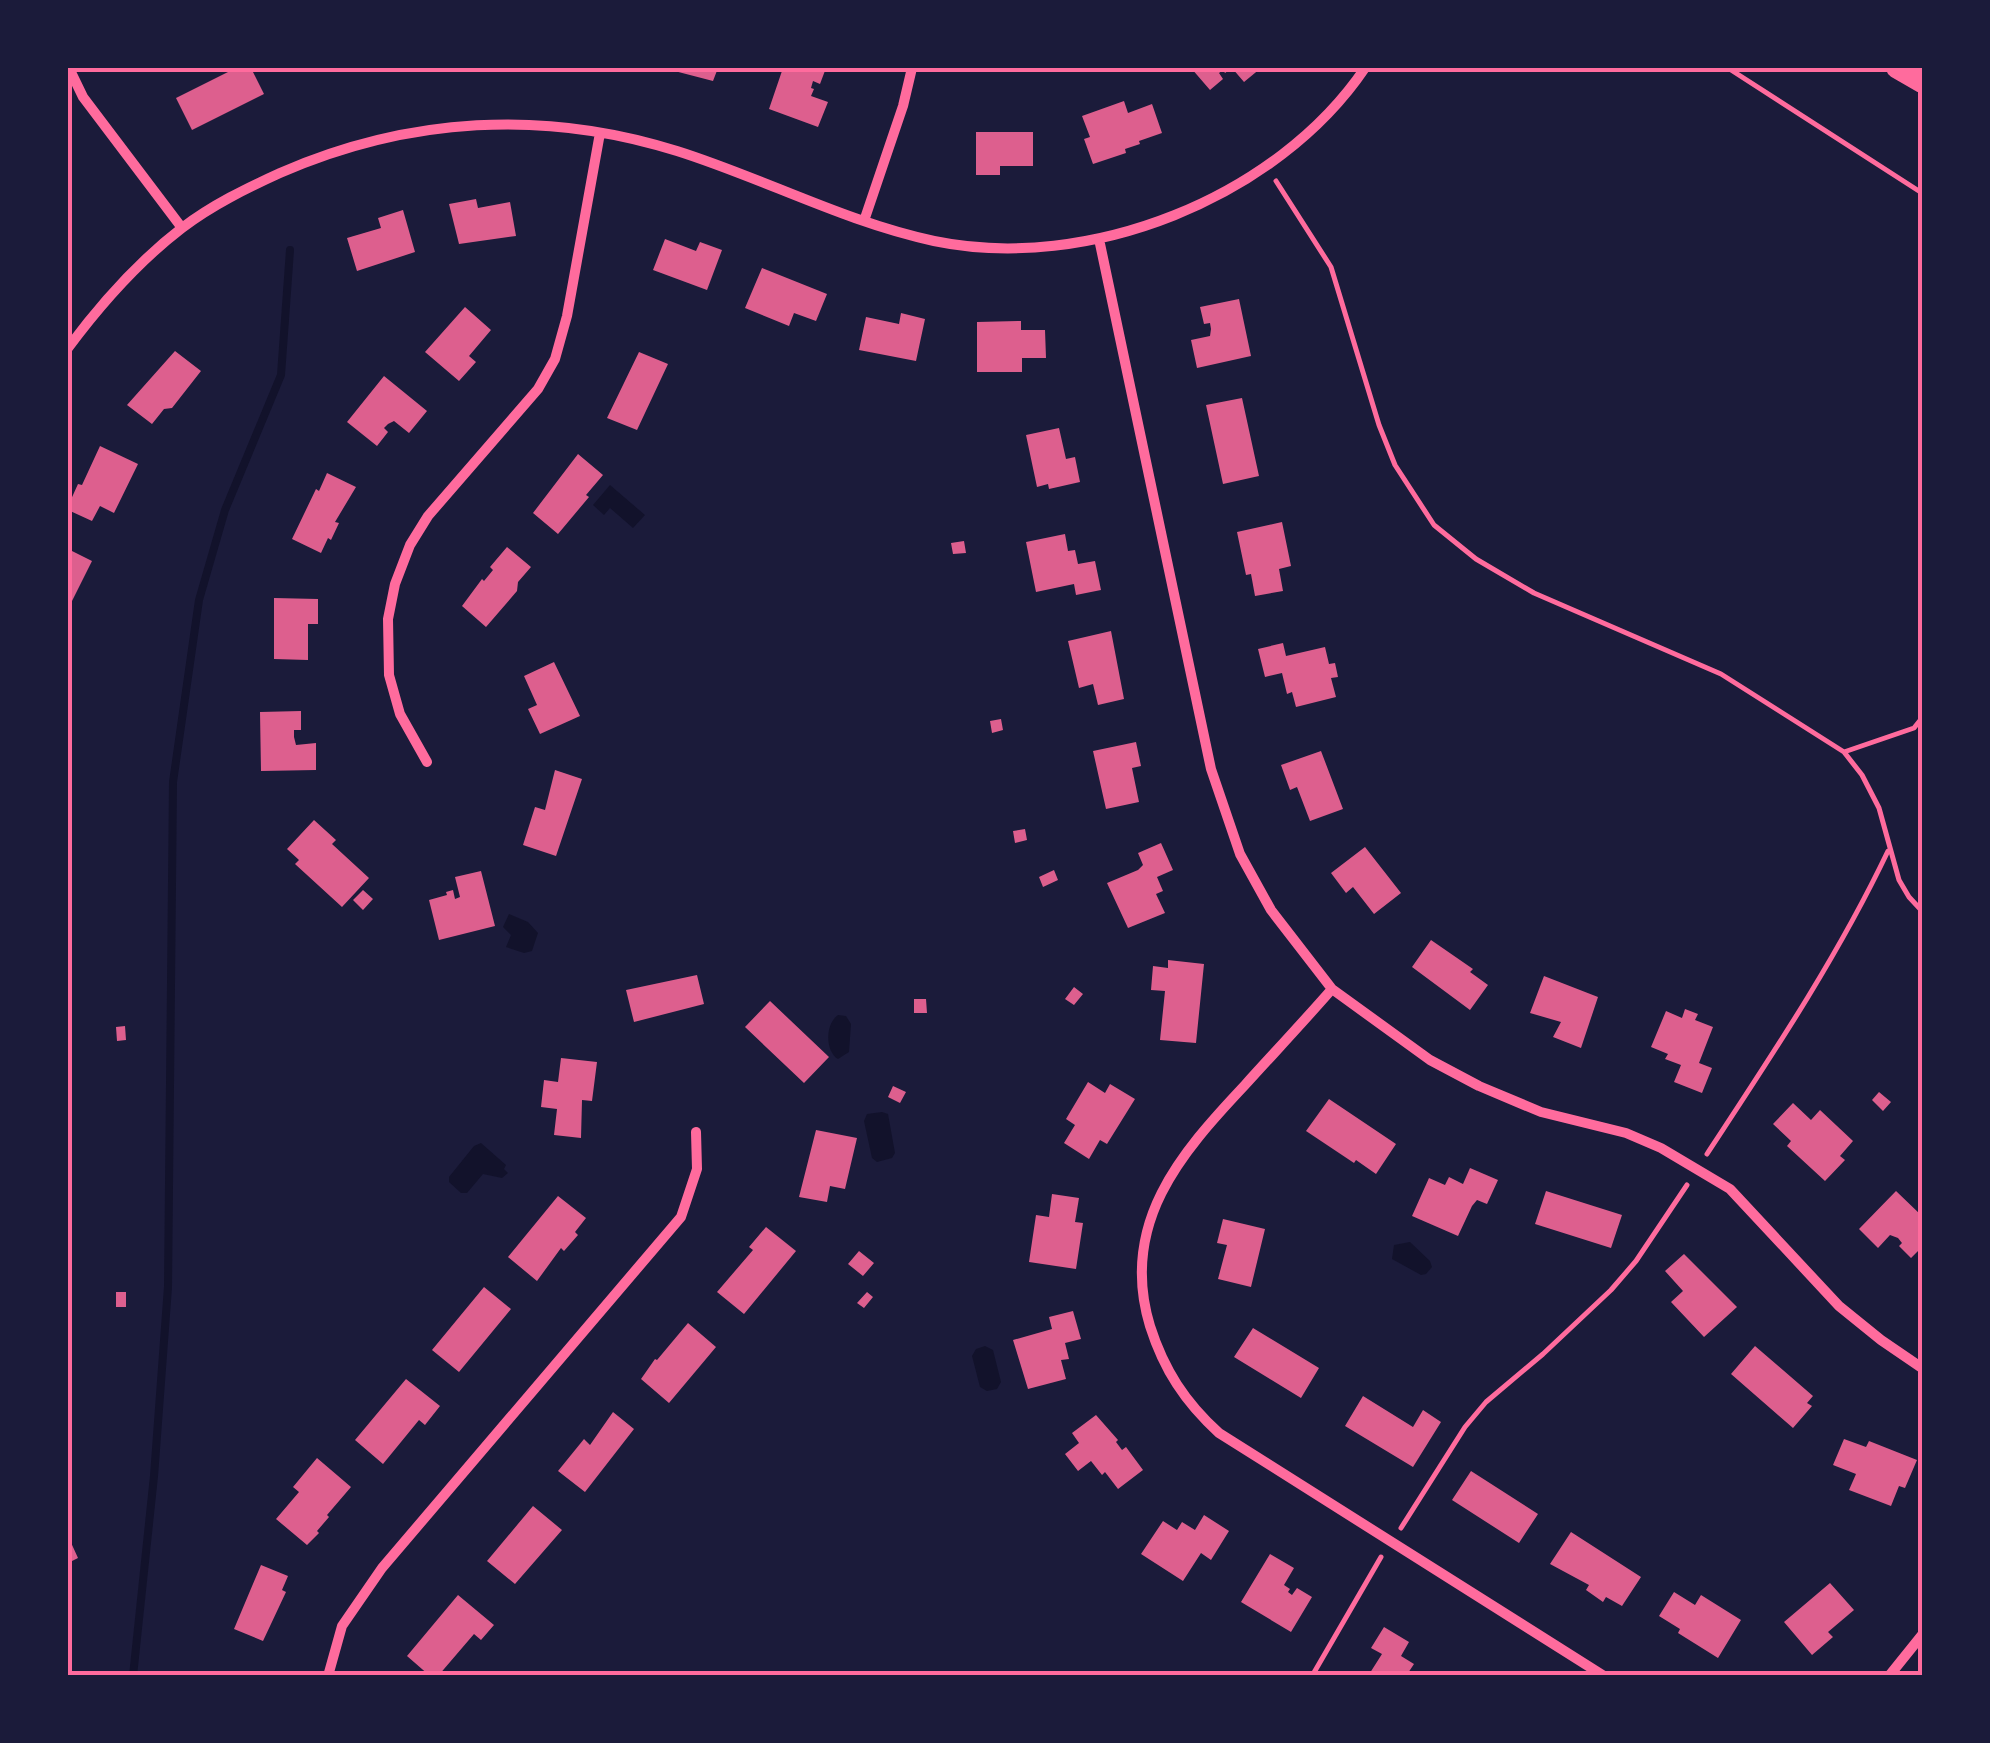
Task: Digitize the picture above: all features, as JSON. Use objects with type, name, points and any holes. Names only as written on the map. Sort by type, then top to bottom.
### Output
[{"type":"main road","points":[[1896,68],[1922,84]]},
{"type":"street","points":[[69,68],[83,97],[182,228]]},
{"type":"street","points":[[864,221],[912,68]]},
{"type":"street","points":[[68,348],[113,294],[182,228],[254,184],[308,161],[424,128],[494,122],[562,125],[676,150],[864,221],[936,241],[1044,246],[1099,239],[1160,221],[1204,202],[1267,165],[1324,118],[1365,68]]},
{"type":"street","points":[[427,762],[400,714],[389,675],[388,619],[395,584],[410,545],[428,516],[538,389],[555,359],[568,316],[600,133]]},
{"type":"street","points":[[1099,239],[1206,750],[1240,854],[1271,910],[1332,989],[1430,1060],[1542,1112],[1626,1134],[1698,1168],[1742,1202],[1839,1306],[1922,1368]]},
{"type":"street","points":[[1332,989],[1192,1142],[1162,1188],[1146,1229],[1142,1267],[1145,1309],[1158,1348],[1184,1396],[1219,1433],[1604,1676]]},
{"type":"street","points":[[328,1676],[342,1626],[382,1568],[682,1217],[697,1169],[696,1132]]},
{"type":"street","points":[[1888,1676],[1922,1635]]},
{"type":"path","points":[[1728,68],[1922,193]]},
{"type":"path","points":[[1267,165],[1331,267],[1378,425],[1395,465],[1434,525],[1476,560],[1534,593],[1720,674],[1844,752],[1862,774],[1880,808],[1899,880],[1922,910]]},
{"type":"path","points":[[1844,752],[1914,728],[1922,718]]},
{"type":"path","points":[[1707,1154],[1820,982],[1889,849]]},
{"type":"path","points":[[1401,1528],[1465,1427],[1486,1402],[1610,1290],[1636,1261],[1687,1185]]},
{"type":"path","points":[[1312,1676],[1380,1557]]},
{"type":"shaded area","points":[[610,485],[645,515],[633,528],[610,508],[604,515],[593,505]]},
{"type":"shaded area","points":[[509,914],[528,922],[538,933],[532,951],[524,953],[506,947],[511,935],[503,927]]},
{"type":"shaded area","points":[[838,1015],[846,1016],[851,1024],[849,1052],[838,1059],[828,1037]]},
{"type":"shaded area","points":[[867,1114],[888,1114],[895,1153],[892,1158],[877,1162],[872,1158],[864,1121]]},
{"type":"shaded area","points":[[481,1143],[506,1165],[508,1173],[502,1178],[483,1174],[467,1193],[461,1193],[449,1177],[474,1146]]},
{"type":"shaded area","points":[[1410,1242],[1430,1261],[1432,1267],[1426,1274],[1392,1259],[1394,1245]]},
{"type":"shaded area","points":[[985,1346],[993,1350],[1001,1382],[997,1389],[987,1391],[980,1387],[972,1356],[976,1349]]},
{"type":"building","points":[[236,68],[251,68],[264,94],[192,130],[176,98]]},
{"type":"building","points":[[663,68],[718,68],[713,81]]},
{"type":"building","points":[[783,68],[826,68],[820,84],[813,81],[811,88],[811,96],[828,102],[818,127],[769,109]]},
{"type":"building","points":[[1191,68],[1232,68],[1219,73],[1223,79],[1210,90]]},
{"type":"building","points":[[1232,68],[1261,68],[1244,82]]},
{"type":"building","points":[[1124,101],[1128,113],[1152,104],[1162,133],[1139,141],[1140,144],[1125,149],[1126,153],[1093,164],[1084,139],[1090,137],[1082,116]]},
{"type":"building","points":[[976,132],[1033,132],[1033,166],[1000,166],[1000,175],[976,175]]},
{"type":"building","points":[[476,199],[478,208],[510,202],[516,236],[459,244],[449,204]]},
{"type":"building","points":[[403,210],[415,252],[357,271],[347,238],[381,228],[378,218]]},
{"type":"building","points":[[665,239],[696,251],[700,242],[722,250],[707,290],[653,270]]},
{"type":"building","points":[[762,268],[827,294],[816,321],[794,313],[789,326],[745,308]]},
{"type":"building","points":[[1239,299],[1251,356],[1197,368],[1191,340],[1210,336],[1211,329],[1210,323],[1204,324],[1200,307]]},
{"type":"building","points":[[465,307],[491,330],[469,356],[476,362],[459,381],[425,352]]},
{"type":"building","points":[[901,313],[925,319],[916,361],[859,350],[866,317],[899,324]]},
{"type":"building","points":[[1021,321],[1021,330],[1045,330],[1046,358],[1022,358],[1022,372],[977,372],[977,322]]},
{"type":"building","points":[[175,351],[201,371],[172,408],[164,409],[152,424],[127,405]]},
{"type":"building","points":[[639,352],[668,364],[637,430],[607,418]]},
{"type":"building","points":[[384,376],[427,411],[409,433],[394,421],[388,424],[384,428],[388,432],[377,446],[347,422]]},
{"type":"building","points":[[1242,398],[1259,476],[1223,484],[1206,405]]},
{"type":"building","points":[[1059,428],[1066,459],[1075,457],[1080,482],[1049,489],[1048,484],[1037,487],[1026,435]]},
{"type":"building","points":[[100,446],[138,464],[114,513],[100,506],[92,521],[68,510],[68,506]]},
{"type":"building","points":[[578,454],[603,475],[558,534],[533,513]]},
{"type":"building","points":[[327,473],[356,487],[321,553],[292,539]]},
{"type":"building","points":[[1282,522],[1291,566],[1279,569],[1283,591],[1255,596],[1237,532]]},
{"type":"building","points":[[1065,534],[1068,551],[1075,550],[1078,564],[1095,561],[1101,590],[1076,595],[1074,584],[1036,592],[1026,542]]},
{"type":"building","points":[[964,541],[966,553],[953,554],[951,543]]},
{"type":"building","points":[[507,547],[531,567],[518,582],[517,591],[486,627],[462,606]]},
{"type":"building","points":[[68,549],[92,561],[68,609]]},
{"type":"building","points":[[274,598],[318,599],[318,624],[308,624],[308,660],[274,659]]},
{"type":"building","points":[[1111,631],[1124,699],[1098,705],[1093,684],[1079,688],[1068,641]]},
{"type":"building","points":[[1283,643],[1286,656],[1325,647],[1329,664],[1335,663],[1338,677],[1331,678],[1336,697],[1296,707],[1292,692],[1287,694],[1282,673],[1265,677],[1258,649]]},
{"type":"building","points":[[554,662],[580,716],[540,734],[528,709],[537,705],[524,676]]},
{"type":"building","points":[[301,711],[301,730],[294,730],[296,745],[316,743],[316,770],[261,771],[260,712]]},
{"type":"building","points":[[1001,719],[1003,730],[992,733],[990,721]]},
{"type":"building","points":[[1136,742],[1141,766],[1132,768],[1139,802],[1106,809],[1093,751]]},
{"type":"building","points":[[1321,751],[1343,809],[1310,821],[1297,787],[1290,790],[1281,765]]},
{"type":"building","points":[[555,770],[582,779],[556,856],[523,845],[535,807],[545,810]]},
{"type":"building","points":[[314,820],[336,840],[332,844],[369,878],[342,907],[295,864],[299,860],[287,849]]},
{"type":"building","points":[[1025,829],[1027,840],[1015,843],[1013,831]]},
{"type":"building","points":[[1161,843],[1173,870],[1157,877],[1163,891],[1156,894],[1165,913],[1128,928],[1107,883],[1138,870],[1143,865],[1138,853]]},
{"type":"building","points":[[1365,847],[1401,893],[1374,914],[1353,887],[1346,893],[1331,873]]},
{"type":"building","points":[[1054,870],[1058,880],[1043,887],[1039,877]]},
{"type":"building","points":[[481,871],[495,926],[439,940],[429,900],[453,890],[455,899],[460,897],[455,877]]},
{"type":"building","points":[[363,890],[373,899],[363,910],[353,900]]},
{"type":"building","points":[[1431,940],[1473,969],[1470,972],[1488,985],[1470,1010],[1412,967]]},
{"type":"building","points":[[1168,960],[1204,964],[1196,1043],[1160,1040],[1165,991],[1151,990],[1153,966],[1168,968]]},
{"type":"building","points":[[697,975],[704,1004],[634,1022],[626,990]]},
{"type":"building","points":[[1544,976],[1598,997],[1581,1048],[1553,1037],[1561,1022],[1530,1013]]},
{"type":"building","points":[[1074,987],[1083,994],[1074,1005],[1065,999]]},
{"type":"building","points":[[914,999],[926,999],[927,1013],[914,1013]]},
{"type":"building","points":[[770,1001],[829,1057],[804,1083],[745,1027]]},
{"type":"building","points":[[1685,1009],[1698,1014],[1695,1020],[1713,1027],[1699,1063],[1712,1068],[1702,1093],[1674,1082],[1681,1065],[1665,1059],[1668,1054],[1651,1047],[1666,1011],[1682,1018]]},
{"type":"building","points":[[125,1026],[126,1040],[117,1041],[116,1027]]},
{"type":"building","points":[[561,1058],[597,1062],[592,1101],[582,1100],[581,1138],[554,1135],[557,1109],[541,1107],[544,1080],[558,1082]]},
{"type":"building","points":[[1088,1082],[1105,1093],[1110,1084],[1135,1099],[1107,1144],[1100,1140],[1089,1159],[1064,1143],[1075,1125],[1066,1119]]},
{"type":"building","points":[[893,1086],[906,1092],[900,1103],[888,1097]]},
{"type":"building","points":[[1879,1092],[1891,1102],[1883,1111],[1872,1100]]},
{"type":"building","points":[[1329,1099],[1396,1144],[1376,1174],[1306,1131]]},
{"type":"building","points":[[1793,1103],[1811,1120],[1820,1110],[1853,1141],[1840,1156],[1845,1160],[1825,1181],[1787,1146],[1791,1141],[1773,1124]]},
{"type":"building","points":[[816,1130],[857,1138],[845,1189],[830,1186],[827,1202],[799,1197]]},
{"type":"building","points":[[1470,1168],[1498,1180],[1487,1204],[1477,1200],[1472,1206],[1458,1236],[1412,1216],[1429,1178],[1445,1185],[1449,1177],[1463,1184]]},
{"type":"building","points":[[1546,1191],[1622,1215],[1611,1248],[1535,1224]]},
{"type":"building","points":[[1896,1191],[1922,1216],[1922,1247],[1911,1258],[1899,1246],[1902,1243],[1898,1238],[1890,1235],[1878,1248],[1859,1229]]},
{"type":"building","points":[[1052,1194],[1079,1198],[1075,1222],[1083,1223],[1076,1269],[1029,1262],[1036,1215],[1049,1217]]},
{"type":"building","points":[[558,1196],[586,1218],[575,1232],[578,1235],[564,1251],[561,1248],[537,1281],[508,1257]]},
{"type":"building","points":[[1223,1219],[1265,1229],[1251,1287],[1218,1279],[1227,1245],[1217,1243]]},
{"type":"building","points":[[766,1227],[796,1251],[744,1314],[717,1292],[753,1250],[749,1247]]},
{"type":"building","points":[[859,1251],[874,1263],[863,1276],[848,1264]]},
{"type":"building","points":[[1684,1254],[1737,1307],[1704,1337],[1671,1302],[1683,1291],[1665,1271]]},
{"type":"building","points":[[484,1287],[511,1309],[459,1372],[432,1350]]},
{"type":"building","points":[[116,1292],[126,1292],[126,1307],[116,1307]]},
{"type":"building","points":[[867,1292],[873,1297],[864,1308],[857,1303]]},
{"type":"building","points":[[1073,1311],[1081,1339],[1065,1343],[1069,1359],[1061,1360],[1066,1379],[1028,1389],[1013,1340],[1052,1329],[1049,1317]]},
{"type":"building","points":[[688,1323],[716,1347],[669,1403],[641,1379]]},
{"type":"building","points":[[1253,1328],[1319,1368],[1301,1398],[1234,1357]]},
{"type":"building","points":[[1755,1346],[1813,1396],[1807,1403],[1812,1406],[1793,1428],[1731,1374]]},
{"type":"building","points":[[406,1379],[440,1406],[425,1425],[419,1420],[383,1464],[355,1440]]},
{"type":"building","points":[[1363,1396],[1413,1427],[1423,1410],[1441,1422],[1413,1467],[1345,1426]]},
{"type":"building","points":[[613,1412],[634,1429],[585,1492],[558,1471],[584,1439],[590,1445]]},
{"type":"building","points":[[1096,1415],[1143,1470],[1118,1489],[1091,1461],[1078,1471],[1065,1454],[1079,1443],[1072,1433]]},
{"type":"building","points":[[1844,1439],[1866,1447],[1869,1441],[1917,1460],[1905,1488],[1899,1486],[1891,1506],[1849,1490],[1856,1474],[1833,1465]]},
{"type":"building","points":[[317,1458],[351,1487],[307,1545],[276,1519],[299,1492],[293,1487]]},
{"type":"building","points":[[1471,1471],[1538,1514],[1519,1543],[1452,1500]]},
{"type":"building","points":[[533,1506],[562,1530],[515,1584],[487,1561]]},
{"type":"building","points":[[1204,1515],[1229,1531],[1211,1560],[1201,1553],[1183,1581],[1141,1554],[1163,1521],[1177,1530],[1182,1522],[1195,1530]]},
{"type":"building","points":[[1571,1532],[1641,1577],[1622,1606],[1606,1597],[1603,1602],[1586,1590],[1589,1585],[1550,1564]]},
{"type":"building","points":[[68,1536],[78,1558],[68,1563]]},
{"type":"building","points":[[1270,1554],[1294,1568],[1284,1585],[1290,1589],[1288,1592],[1292,1595],[1297,1588],[1312,1597],[1291,1632],[1241,1602]]},
{"type":"building","points":[[261,1565],[288,1576],[282,1590],[286,1592],[263,1641],[234,1629]]},
{"type":"building","points":[[1830,1583],[1854,1610],[1828,1632],[1833,1637],[1812,1655],[1784,1622]]},
{"type":"building","points":[[1674,1592],[1695,1605],[1701,1595],[1741,1620],[1718,1658],[1659,1616]]},
{"type":"building","points":[[458,1595],[494,1625],[481,1640],[474,1634],[438,1676],[430,1676],[407,1656]]},
{"type":"building","points":[[1384,1627],[1409,1642],[1401,1656],[1414,1664],[1408,1673],[1413,1676],[1368,1676],[1382,1654],[1371,1648]]},
{"type":"waterway","points":[[133,1676],[168,1287],[173,782],[199,600],[225,510],[281,375],[290,250]]}]
